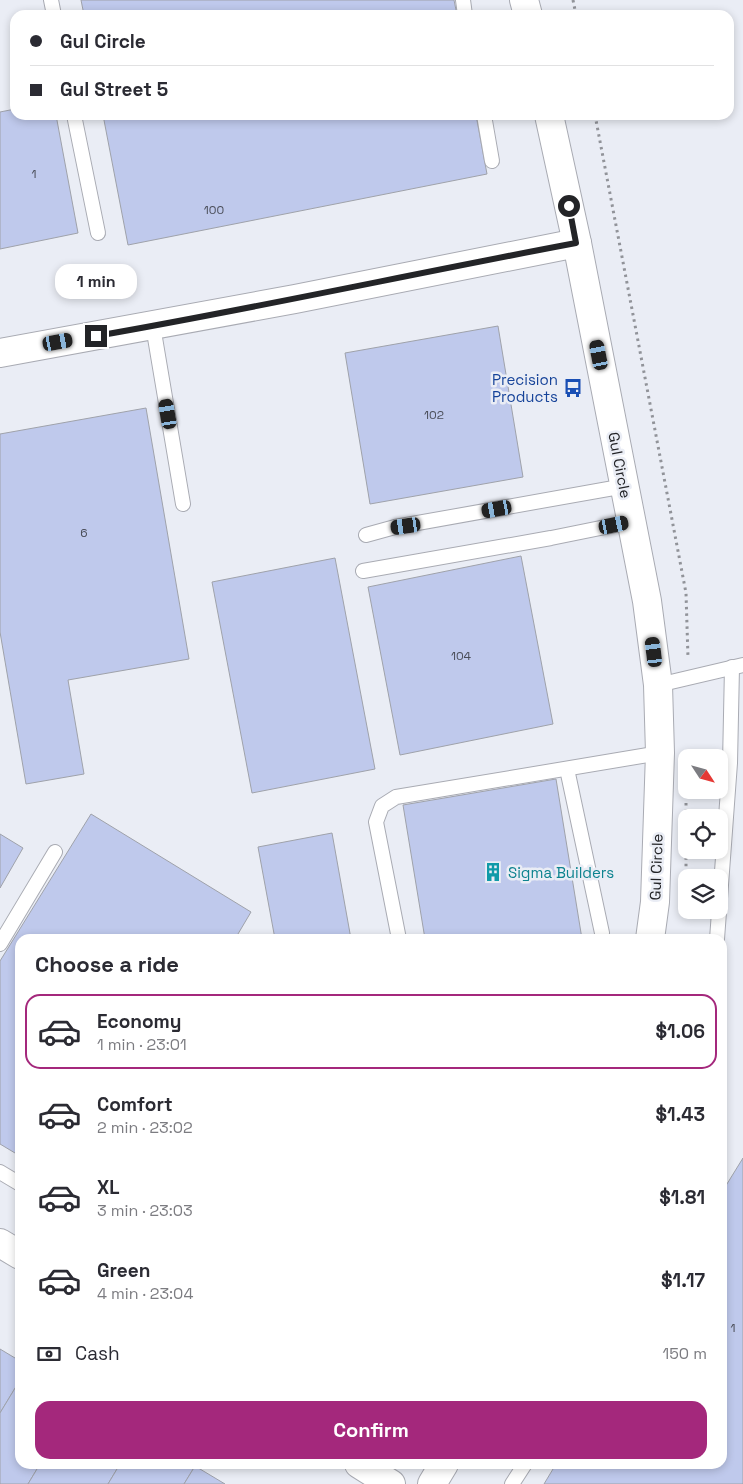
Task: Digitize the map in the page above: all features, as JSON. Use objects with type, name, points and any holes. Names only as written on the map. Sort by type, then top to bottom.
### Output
[{"type":"street","name":"Gul Circle","points":[[550,120],[625,486],[630,522],[649,601],[658,685],[660,753],[655,902],[651,934]]},
{"type":"street","points":[[0,352],[153,326],[576,243]]},
{"type":"street","points":[[0,1243],[15,1252]]},
{"type":"street","points":[[367,1469],[391,1484]]},
{"type":"street","points":[[432,1484],[441,1469]]},
{"type":"lane","points":[[75,120],[98,232]]},
{"type":"lane","points":[[485,120],[492,161]]},
{"type":"lane","points":[[153,326],[183,504]]},
{"type":"lane","points":[[366,535],[395,527],[625,486]]},
{"type":"lane","points":[[363,571],[630,522]]},
{"type":"lane","points":[[658,685],[738,666],[717,934]]},
{"type":"lane","points":[[398,934],[376,822],[382,806],[396,797],[660,753]]},
{"type":"lane","points":[[567,769],[602,933]]},
{"type":"lane","points":[[0,944],[55,852]]},
{"type":"lane","points":[[0,1172],[15,1181]]},
{"type":"lane","points":[[512,1484],[522,1469]]},
{"type":"path","points":[[596,120],[686,593],[688,668],[686,678]]},
{"type":"building","points":[[81,0],[454,0],[456,10],[83,10]]},
{"type":"building","points":[[10,110],[10,120],[57,120],[78,233],[0,249],[0,112]]},
{"type":"building","points":[[104,120],[477,120],[487,174],[128,245]]},
{"type":"building","points":[[498,326],[523,477],[370,504],[345,353]]},
{"type":"building","points":[[146,408],[189,659],[68,680],[84,774],[26,784],[0,632],[0,434]]},
{"type":"building","points":[[521,556],[553,724],[400,755],[368,587]]},
{"type":"building","points":[[335,558],[375,769],[252,793],[212,582]]},
{"type":"building","name":"Sigma Builders","points":[[556,779],[581,934],[424,934],[403,805]]},
{"type":"building","points":[[91,814],[251,912],[238,934],[17,934]]},
{"type":"building","points":[[332,833],[350,934],[274,934],[258,847]]},
{"type":"building","points":[[0,834],[23,848],[0,888]]},
{"type":"building","points":[[15,937],[15,1153],[0,1144],[0,961]]},
{"type":"building","points":[[743,1158],[743,1484],[544,1484],[553,1469],[727,1469],[727,1184]]},
{"type":"building","points":[[0,1349],[15,1358],[15,1388],[0,1413]]},
{"type":"building","points":[[15,1388],[15,1469],[37,1469],[28,1484],[0,1484],[0,1413]]},
{"type":"building","points":[[37,1469],[117,1469],[108,1484],[28,1484]]},
{"type":"building","points":[[117,1469],[193,1469],[184,1484],[108,1484]]},
{"type":"building","points":[[193,1469],[200,1469],[225,1484],[184,1484]]},
{"type":"place","name":"Precision Products","points":[[573,388]]},
{"type":"place","name":"Sigma Builders","points":[[493,872]]},
{"type":"route","points":[[96,336],[295,299],[576,243],[569,206]]}]
